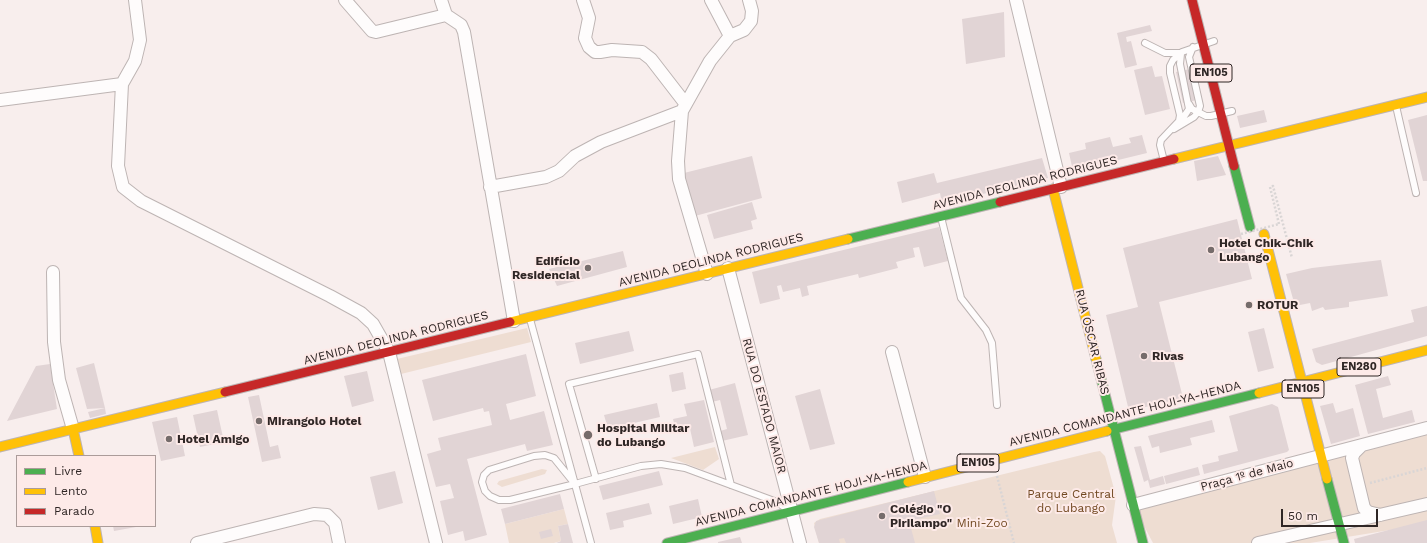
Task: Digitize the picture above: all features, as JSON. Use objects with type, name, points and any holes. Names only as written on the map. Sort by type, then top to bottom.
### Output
[{"type":"street","points":[[135,0],[140,40],[135,61],[122,84],[118,166],[123,187],[141,201],[361,313],[373,324],[389,352],[436,543]]},
{"type":"street","points":[[345,0],[372,31],[376,32],[446,14]]},
{"type":"street","points":[[441,0],[446,14],[461,25],[464,32],[514,321]]},
{"type":"street","points":[[583,0],[589,18],[585,38],[589,47],[595,52],[612,50],[642,52],[651,58],[684,107]]},
{"type":"street","points":[[711,0],[730,36]]},
{"type":"street","points":[[707,274],[679,179],[678,161],[684,107],[710,61],[730,36],[744,30],[751,21],[752,11],[749,0]]},
{"type":"street","name":"RUA ÓSCAR RIBAS","points":[[1016,0],[1057,188],[1113,430],[1142,543]]},
{"type":"street","name":"EN105","points":[[1192,0],[1250,227]]},
{"type":"street","points":[[0,100],[122,84]]},
{"type":"street","name":"AVENIDA DEOLINDA RODRIGUES","points":[[0,447],[1427,97]]},
{"type":"street","points":[[490,187],[546,176],[559,170],[576,156],[601,142],[684,107]]},
{"type":"street","name":"EN105","points":[[1264,234],[1301,382],[1313,458],[1339,524],[1344,543]]},
{"type":"street","name":"RUA DO ESTADO MAIOR","points":[[728,268],[800,543]]},
{"type":"street","points":[[53,272],[54,342],[58,380],[73,429],[79,455]]},
{"type":"street","name":"AVENIDA COMANDANTE HOJI-YA-HENDA","points":[[667,543],[1427,350]]},
{"type":"street","points":[[892,352],[924,477]]},
{"type":"street","name":"Praça 1º de Maio","points":[[1133,505],[1427,428]]},
{"type":"street","points":[[1361,446],[1354,453],[1352,458],[1364,508],[1373,515],[1385,515]]},
{"type":"street","points":[[1258,543],[1385,515],[1427,504]]},
{"type":"street","points":[[197,543],[314,514],[327,515],[334,523],[339,543]]},
{"type":"street","points":[[95,527],[98,543]]},
{"type":"lane","points":[[1164,162],[1160,145],[1165,135],[1179,121],[1180,114],[1170,73],[1170,66],[1173,60],[1182,52],[1214,41]]},
{"type":"lane","points":[[1145,43],[1165,53],[1182,52]]},
{"type":"lane","points":[[1165,135],[1194,117],[1200,106],[1189,58],[1193,47]]},
{"type":"lane","points":[[1182,52],[1179,58],[1180,64],[1189,104],[1192,109],[1212,116],[1232,111]]},
{"type":"lane","points":[[1176,127],[1186,116],[1189,104]]},
{"type":"lane","points":[[1396,104],[1416,193]]},
{"type":"lane","points":[[941,216],[961,298],[986,330],[992,343],[997,405]]},
{"type":"lane","points":[[530,317],[592,543]]},
{"type":"lane","points":[[596,478],[569,384],[698,354],[731,485]]},
{"type":"lane","points":[[575,484],[554,458],[545,455],[534,456],[489,470],[484,475],[482,482],[485,491],[490,496],[499,500],[510,500],[575,484],[641,466],[660,464],[685,468],[777,502],[792,512]]},
{"type":"path","points":[[1241,234],[1279,224],[1270,187],[1273,186],[1292,258]]},
{"type":"path","points":[[1364,484],[1427,468]]},
{"type":"path","points":[[997,476],[1014,543]]},
{"type":"green space","points":[[527,328],[531,342],[401,374],[397,359]]},
{"type":"green space","points":[[1427,422],[1427,524],[1310,543],[1153,543],[1133,505]]},
{"type":"green space","points":[[715,447],[719,459],[703,470],[671,458]]},
{"type":"green space","name":"Parque Central do Lubango","points":[[1100,451],[1105,456],[1116,496],[1112,525],[1117,543],[819,543],[814,523],[820,519]]},
{"type":"green space","points":[[542,469],[547,470],[545,474],[502,487],[497,484],[499,481]]},
{"type":"green space","points":[[564,509],[568,524],[558,526],[561,541],[554,543],[509,543],[505,524]]},
{"type":"building","points":[[1004,12],[1005,57],[966,64],[962,19]]},
{"type":"building","points":[[1150,25],[1152,31],[1126,37],[1127,42],[1131,41],[1137,65],[1125,68],[1117,33]]},
{"type":"building","points":[[1152,66],[1155,77],[1162,76],[1170,109],[1145,115],[1134,70]]},
{"type":"building","points":[[1195,68],[1202,99],[1183,103],[1176,72]]},
{"type":"building","points":[[1264,110],[1267,122],[1240,128],[1237,116]]},
{"type":"building","points":[[1427,115],[1427,181],[1423,181],[1408,120]]},
{"type":"building","points":[[1142,135],[1147,153],[1073,171],[1069,153],[1086,149],[1085,143],[1110,137],[1113,147],[1131,143],[1129,138]]},
{"type":"building","points":[[752,156],[762,198],[695,216],[684,173]]},
{"type":"building","points":[[1218,156],[1226,175],[1197,181],[1194,161]]},
{"type":"building","points":[[1042,158],[1048,178],[942,204],[940,193],[902,203],[897,182],[934,173],[937,183]]},
{"type":"building","points":[[752,202],[757,219],[751,221],[753,229],[714,239],[707,215]]},
{"type":"building","points":[[1237,219],[1252,279],[1159,302],[1183,398],[1129,411],[1106,315],[1138,307],[1123,248]]},
{"type":"building","points":[[939,227],[948,261],[924,267],[919,247],[913,248],[915,257],[896,262],[898,268],[859,278],[858,274],[807,286],[809,295],[802,297],[800,288],[783,292],[781,285],[777,286],[780,299],[760,304],[752,272]]},
{"type":"building","name":"Edifício Residencial","points":[[623,251],[627,267],[557,286],[549,269]]},
{"type":"building","points":[[1381,260],[1388,296],[1349,302],[1349,307],[1325,310],[1323,307],[1312,311],[1310,303],[1295,306],[1286,274],[1312,268]]},
{"type":"building","points":[[1427,306],[1427,336],[1322,365],[1316,362],[1312,349],[1414,322],[1411,310]]},
{"type":"building","points":[[1264,328],[1274,368],[1258,372],[1248,332]]},
{"type":"building","points":[[629,331],[634,351],[580,364],[575,343]]},
{"type":"building","points":[[526,354],[536,396],[506,404],[510,420],[544,411],[553,445],[527,451],[525,444],[467,459],[487,535],[465,541],[463,531],[448,535],[440,501],[454,498],[450,484],[436,487],[427,454],[441,450],[438,438],[492,425],[489,411],[484,412],[483,408],[433,421],[422,380]]},
{"type":"building","points":[[94,363],[105,408],[87,409],[76,368]]},
{"type":"building","points":[[50,364],[57,409],[7,421],[36,366]]},
{"type":"building","points":[[367,371],[374,401],[352,407],[344,376]]},
{"type":"building","points":[[683,372],[686,389],[672,392],[669,375]]},
{"type":"building","points":[[1388,376],[1391,385],[1376,389],[1383,418],[1412,410],[1415,422],[1368,434],[1355,385]]},
{"type":"building","points":[[735,383],[748,435],[722,441],[720,431],[727,429],[720,400],[712,402],[709,390]]},
{"type":"building","points":[[820,389],[835,444],[810,450],[795,396]]},
{"type":"building","name":"Mirangolo Hotel","points":[[259,395],[270,447],[278,445],[281,458],[262,462],[248,397]]},
{"type":"building","points":[[704,400],[714,442],[694,447],[689,424],[675,427],[673,419],[687,416],[684,404]]},
{"type":"building","points":[[657,403],[660,417],[608,429],[604,415]]},
{"type":"building","points":[[1333,403],[1336,413],[1353,408],[1360,436],[1331,444],[1320,406]]},
{"type":"building","points":[[1272,404],[1278,407],[1289,450],[1287,452],[1204,474],[1202,465],[1219,461],[1218,456],[1238,451],[1229,416]]},
{"type":"building","points":[[105,408],[106,414],[90,418],[88,412]]},
{"type":"building","points":[[217,410],[224,442],[200,447],[193,415]]},
{"type":"building","name":"Hotel Amigo","points":[[177,417],[185,456],[161,461],[152,422]]},
{"type":"building","points":[[1212,420],[1215,432],[1190,438],[1192,445],[1160,453],[1159,446],[1152,448],[1148,436]]},
{"type":"building","points":[[1141,446],[1150,480],[1163,476],[1165,484],[1150,488],[1148,480],[1144,482],[1134,447]]},
{"type":"building","points":[[1198,467],[1200,475],[1166,484],[1164,476]]},
{"type":"building","points":[[395,471],[403,503],[378,510],[370,477]]},
{"type":"building","points":[[659,471],[663,485],[603,500],[599,486]]},
{"type":"building","name":"Colégio \"O Pirilampo\"","points":[[934,491],[940,514],[909,521],[915,543],[846,543],[844,538],[839,539],[840,543],[819,543],[814,527],[816,521]]},
{"type":"building","points":[[560,494],[564,509],[505,524],[501,509]]},
{"type":"building","points":[[698,499],[702,517],[673,524],[669,506]]},
{"type":"building","points":[[649,503],[652,514],[623,521],[624,527],[610,530],[606,513]]},
{"type":"building","points":[[1427,520],[1427,543],[1355,543],[1354,539]]},
{"type":"building","points":[[568,524],[573,543],[556,543],[561,541],[558,526]]},
{"type":"building","points":[[113,527],[136,527],[114,531]]},
{"type":"building","points":[[551,529],[553,536],[541,539],[539,532]]},
{"type":"building","points":[[740,537],[742,543],[718,543],[718,542]]},
{"type":"traffic: fast","points":[[1234,166],[1250,227]]},
{"type":"traffic: fast","points":[[848,239],[1000,202]]},
{"type":"traffic: fast","points":[[1096,359],[1143,543]]},
{"type":"traffic: fast","points":[[1107,431],[1259,393]]},
{"type":"traffic: fast","points":[[1327,479],[1344,543]]},
{"type":"traffic: fast","points":[[667,543],[908,482]]},
{"type":"traffic: slow","points":[[1174,159],[1427,97]]},
{"type":"traffic: slow","points":[[1053,189],[1096,359]]},
{"type":"traffic: slow","points":[[1264,234],[1327,479]]},
{"type":"traffic: slow","points":[[510,322],[848,239]]},
{"type":"traffic: slow","points":[[1259,393],[1427,350]]},
{"type":"traffic: slow","points":[[0,447],[225,392]]},
{"type":"traffic: slow","points":[[73,429],[79,455]]},
{"type":"traffic: slow","points":[[908,482],[1107,431]]},
{"type":"traffic: slow","points":[[95,527],[98,543]]},
{"type":"traffic: jam","points":[[1192,0],[1234,166]]},
{"type":"traffic: jam","points":[[1000,202],[1174,159]]},
{"type":"traffic: jam","points":[[225,392],[510,322]]},
{"type":"place","name":"Hotel Chik-Chik Lubango","points":[[1211,250]]},
{"type":"place","name":"Edifício Residencial","points":[[588,268]]},
{"type":"place","name":"ROTUR","points":[[1249,305]]},
{"type":"place","name":"Rivas","points":[[1144,356]]},
{"type":"place","name":"Mirangolo Hotel","points":[[259,421]]},
{"type":"place","name":"Hospital Militar do Lubango","points":[[588,435]]},
{"type":"place","name":"Hotel Amigo","points":[[169,439]]},
{"type":"place","name":"Colégio \"O Pirilampo\"","points":[[882,516]]},
{"type":"park label","name":"Mini-Zoo","points":[[982,523]]}]
